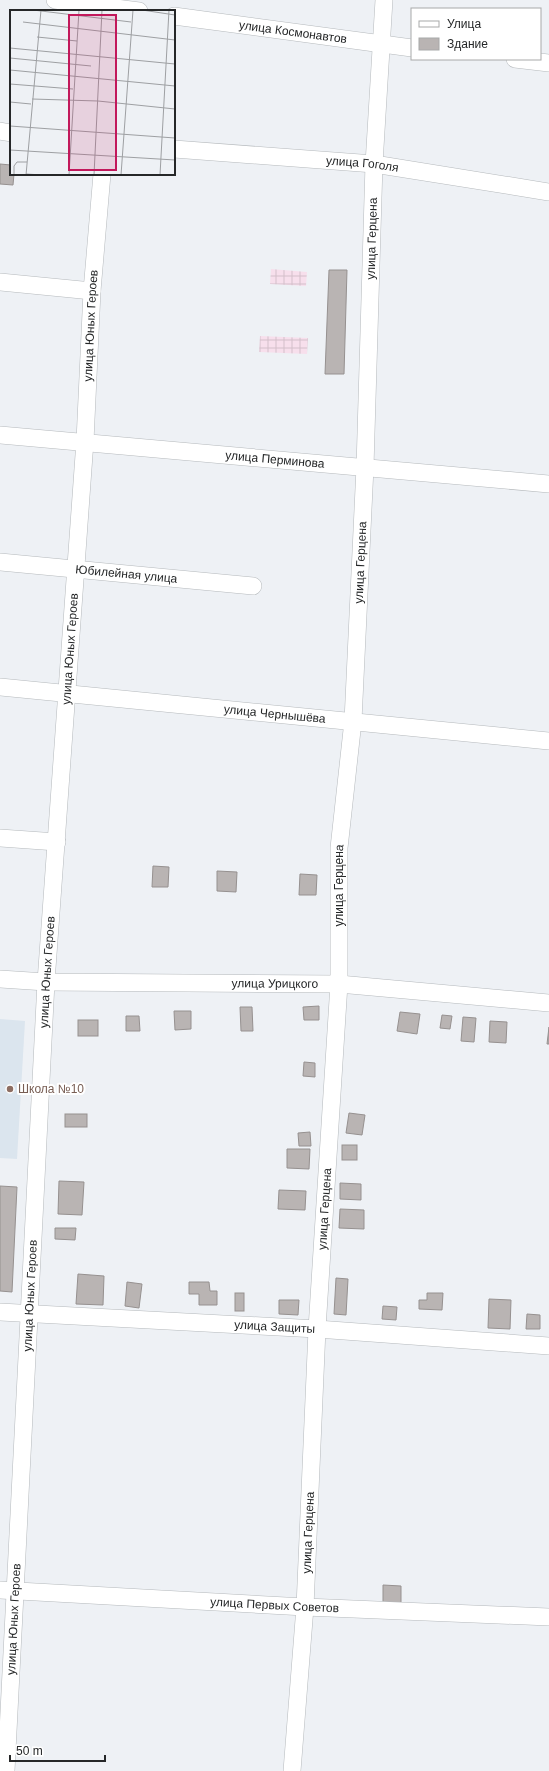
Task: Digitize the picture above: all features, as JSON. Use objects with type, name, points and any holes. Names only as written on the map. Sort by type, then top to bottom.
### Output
[{"type":"street","points":[[54,0],[117,6],[135,10]]},
{"type":"street","name":"улица Герцена","points":[[292,1771],[305,1607],[317,1329],[338,984],[339,848],[353,721],[365,467],[374,164],[384,0]]},
{"type":"street","name":"улица Космонавтов","points":[[175,16],[411,48]]},
{"type":"street","points":[[524,60],[549,63]]},
{"type":"street","points":[[0,131],[10,133]]},
{"type":"street","name":"улица Гоголя","points":[[175,149],[374,164],[549,192]]},
{"type":"street","name":"улица Юных Героев","points":[[6,1771],[8,1590],[31,1314],[46,982],[85,441],[92,291],[102,175]]},
{"type":"street","points":[[0,282],[92,291]]},
{"type":"street","name":"улица Перминова","points":[[0,435],[85,441],[549,484]]},
{"type":"street","name":"Юбилейная улица","points":[[0,562],[253,586]]},
{"type":"street","name":"улица Чернышёва","points":[[0,687],[549,741]]},
{"type":"street","points":[[0,838],[57,842]]},
{"type":"street","name":"улица Урицкого","points":[[0,979],[46,982],[338,984],[549,1003]]},
{"type":"street","name":"улица Защиты","points":[[0,1312],[317,1329],[549,1346]]},
{"type":"street","name":"улица Первых Советов","points":[[8,1590],[305,1607],[549,1617]]},
{"type":"shaded area","points":[[271,269],[307,272],[306,286],[270,284]]},
{"type":"shaded area","points":[[260,336],[308,338],[307,354],[259,352]]},
{"type":"shaded area","name":"Школа №10","points":[[0,1019],[25,1021],[17,1159],[0,1158]]},
{"type":"building","points":[[0,164],[10,165],[10,175],[14,175],[13,185],[0,184]]},
{"type":"building","points":[[329,270],[347,270],[344,374],[325,374]]},
{"type":"building","points":[[153,866],[169,867],[168,887],[152,887]]},
{"type":"building","points":[[217,871],[237,872],[236,892],[217,891]]},
{"type":"building","points":[[300,874],[317,875],[316,895],[299,895]]},
{"type":"building","points":[[319,1006],[319,1020],[304,1020],[303,1007]]},
{"type":"building","points":[[240,1007],[252,1007],[253,1031],[241,1031]]},
{"type":"building","points":[[174,1011],[191,1011],[191,1029],[175,1030]]},
{"type":"building","points":[[400,1012],[420,1014],[417,1034],[397,1031]]},
{"type":"building","points":[[442,1015],[452,1016],[450,1029],[440,1028]]},
{"type":"building","points":[[126,1016],[139,1016],[140,1031],[126,1031]]},
{"type":"building","points":[[463,1017],[476,1018],[474,1042],[461,1041]]},
{"type":"building","points":[[78,1020],[98,1020],[98,1036],[78,1036]]},
{"type":"building","points":[[490,1021],[507,1022],[506,1043],[489,1042]]},
{"type":"building","points":[[549,1027],[549,1044],[547,1044]]},
{"type":"building","points":[[304,1062],[315,1063],[315,1077],[303,1076]]},
{"type":"building","points":[[349,1113],[365,1115],[362,1135],[346,1133]]},
{"type":"building","points":[[65,1114],[87,1114],[87,1127],[65,1127]]},
{"type":"building","points":[[310,1132],[311,1146],[299,1146],[298,1133]]},
{"type":"building","points":[[342,1145],[357,1145],[357,1160],[342,1160]]},
{"type":"building","points":[[287,1149],[310,1149],[309,1169],[287,1168]]},
{"type":"building","points":[[59,1181],[84,1182],[82,1215],[58,1214]]},
{"type":"building","points":[[340,1183],[361,1184],[361,1200],[340,1199]]},
{"type":"building","points":[[0,1186],[17,1187],[12,1292],[0,1291]]},
{"type":"building","points":[[279,1190],[306,1191],[305,1210],[278,1209]]},
{"type":"building","points":[[340,1209],[364,1210],[364,1229],[339,1228]]},
{"type":"building","points":[[55,1228],[76,1228],[75,1240],[55,1239]]},
{"type":"building","points":[[78,1274],[104,1276],[103,1305],[76,1304]]},
{"type":"building","points":[[336,1278],[348,1279],[346,1315],[334,1314]]},
{"type":"building","points":[[127,1282],[142,1284],[139,1308],[125,1306]]},
{"type":"building","points":[[189,1282],[209,1282],[210,1291],[217,1291],[217,1305],[199,1305],[199,1294],[189,1294]]},
{"type":"building","points":[[235,1293],[244,1293],[244,1311],[235,1311]]},
{"type":"building","points":[[427,1293],[443,1293],[442,1310],[419,1309],[419,1300],[427,1300]]},
{"type":"building","points":[[489,1299],[511,1300],[510,1329],[488,1328]]},
{"type":"building","points":[[279,1300],[299,1300],[298,1315],[279,1314]]},
{"type":"building","points":[[383,1306],[397,1307],[396,1320],[382,1319]]},
{"type":"building","points":[[527,1314],[540,1315],[540,1329],[526,1329]]},
{"type":"building","points":[[383,1585],[401,1586],[401,1604],[383,1603]]},
{"type":"place","name":"Школа №10","points":[[10,1089]]}]
